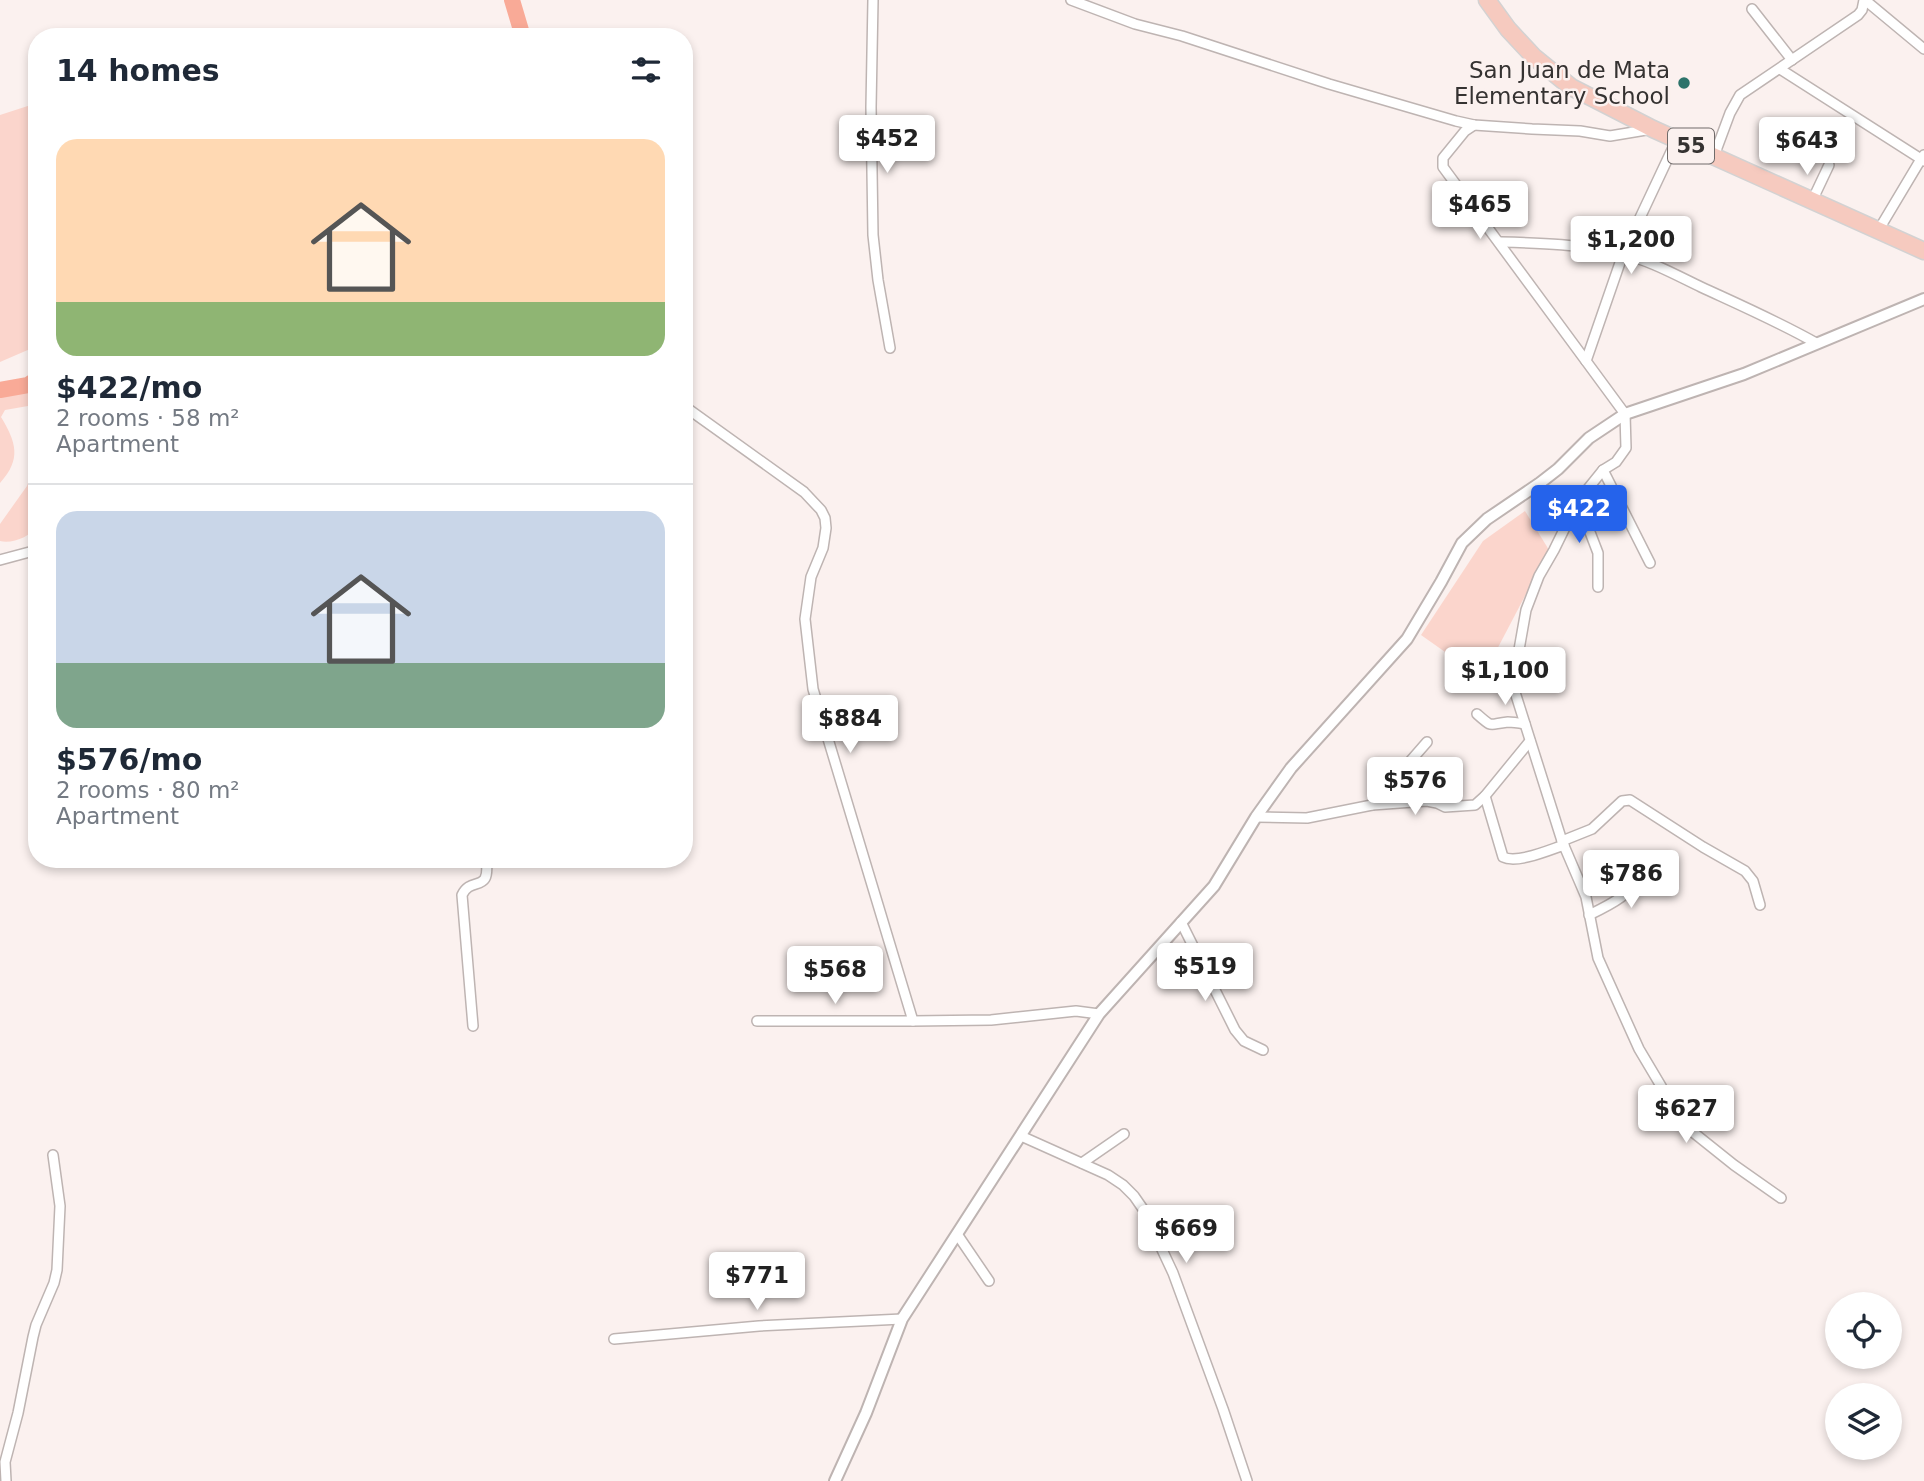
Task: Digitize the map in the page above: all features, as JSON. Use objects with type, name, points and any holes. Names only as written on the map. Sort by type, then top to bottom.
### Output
[{"type":"highway","name":"55","points":[[1487,0],[1508,29],[1534,57],[1571,87],[1653,129],[1924,250]]},
{"type":"street","points":[[873,0],[873,235],[890,348]]},
{"type":"street","points":[[1071,0],[1135,24],[1182,36],[1329,84],[1474,125],[1580,131],[1610,136],[1653,129]]},
{"type":"street","points":[[1714,156],[1735,102],[1747,89],[1858,15],[1864,0],[1924,49]]},
{"type":"street","points":[[1752,9],[1792,60]]},
{"type":"street","points":[[1780,69],[1923,158],[1878,230]]},
{"type":"street","points":[[1474,125],[1465,131],[1443,158],[1445,170],[1625,414],[1626,448],[1616,462],[1603,470],[1578,501],[1539,576],[1526,610],[1514,678],[1517,700],[1563,843],[1586,897],[1595,948],[1603,971],[1639,1049],[1675,1116],[1734,1165],[1781,1198]]},
{"type":"street","points":[[1586,361],[1623,254],[1677,139]]},
{"type":"street","points":[[1812,201],[1829,165]]},
{"type":"street","points":[[1500,242],[1572,246],[1623,254],[1659,267],[1776,321],[1816,343]]},
{"type":"street","points":[[835,1481],[866,1413],[902,1319],[1099,1014],[1214,886],[1256,817],[1291,768],[1407,639],[1462,543],[1487,519],[1558,469],[1589,438],[1625,414],[1744,374],[1924,299]]},
{"type":"street","points":[[693,412],[804,492],[816,503],[825,518],[823,548],[811,577],[805,619],[813,689],[913,1021]]},
{"type":"street","points":[[1603,470],[1650,563]]},
{"type":"street","points":[[1578,501],[1598,553],[1598,587]]},
{"type":"street","points":[[0,560],[28,552]]},
{"type":"street","points":[[1477,714],[1489,725],[1506,722],[1525,724]]},
{"type":"street","points":[[1256,817],[1307,818],[1372,805],[1427,801],[1445,807],[1469,806],[1479,803],[1530,741]]},
{"type":"street","points":[[1372,805],[1427,742]]},
{"type":"street","points":[[1485,796],[1503,857],[1507,860],[1522,858],[1592,829],[1622,801],[1630,800],[1745,871],[1753,881],[1760,905]]},
{"type":"street","points":[[473,1026],[462,895],[466,888],[486,878],[487,868]]},
{"type":"street","points":[[1589,915],[1620,899],[1647,871]]},
{"type":"street","points":[[1181,922],[1235,1030],[1244,1041],[1263,1050]]},
{"type":"street","points":[[757,1021],[991,1020],[1076,1011],[1099,1014]]},
{"type":"street","points":[[1082,1163],[1124,1134]]},
{"type":"street","points":[[1021,1136],[1108,1175],[1123,1185],[1143,1209],[1173,1273],[1247,1481]]},
{"type":"street","points":[[6,1481],[5,1462],[19,1413],[33,1337],[57,1270],[61,1206],[53,1155]]},
{"type":"street","points":[[957,1234],[989,1281]]},
{"type":"street","points":[[614,1339],[759,1326],[902,1319]]},
{"type":"shaded area","points":[[28,106],[28,350],[0,362],[0,115]]},
{"type":"shaded area","points":[[28,391],[28,406],[5,410],[1,417],[13,443],[14,458],[12,466],[0,483],[0,397]]},
{"type":"shaded area","points":[[28,483],[28,534],[21,539],[0,541],[0,524]]},
{"type":"shaded area","points":[[1525,511],[1549,550],[1482,678],[1421,635],[1483,541]]},
{"type":"waterway","points":[[512,0],[520,28]]},
{"type":"waterway","points":[[0,390],[28,385]]},
{"type":"place","name":"San Juan de Mata Elementary School","points":[[1684,83]]}]
